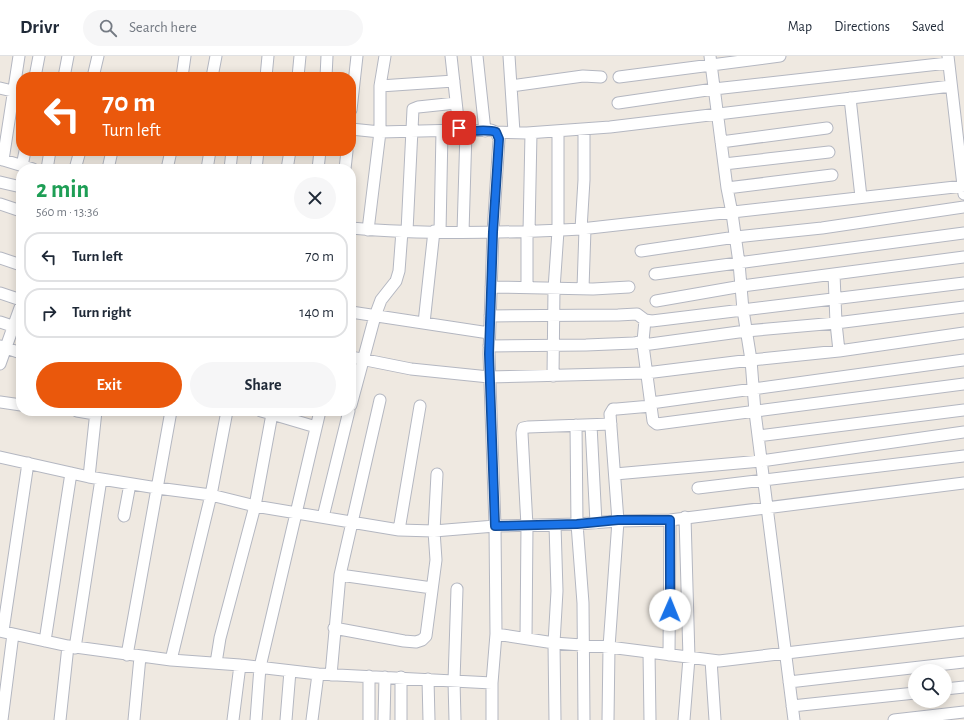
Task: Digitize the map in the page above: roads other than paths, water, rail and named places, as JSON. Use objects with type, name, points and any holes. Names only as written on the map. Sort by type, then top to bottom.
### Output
[{"type":"street","points":[[18,56],[18,72]]},
{"type":"street","points":[[36,72],[39,56]]},
{"type":"street","points":[[65,72],[68,56]]},
{"type":"street","points":[[94,72],[98,56]]},
{"type":"street","points":[[183,72],[185,56]]},
{"type":"street","points":[[213,72],[216,56]]},
{"type":"street","points":[[266,72],[268,56]]},
{"type":"street","points":[[298,72],[300,56]]},
{"type":"street","points":[[326,72],[327,56]]},
{"type":"street","points":[[355,72],[357,56]]},
{"type":"street","points":[[368,230],[380,132],[380,86],[385,56]]},
{"type":"street","points":[[451,56],[459,128],[464,130]]},
{"type":"street","points":[[477,56],[490,131],[499,139],[493,232],[489,346],[495,526],[496,634],[492,683],[492,720]]},
{"type":"street","points":[[509,56],[514,132]]},
{"type":"street","points":[[619,77],[711,60],[780,56]]},
{"type":"street","points":[[356,229],[437,232],[528,232],[583,229],[861,197],[964,189],[948,59],[618,103]]},
{"type":"street","points":[[711,60],[727,188],[736,237],[742,286],[743,310],[751,360],[752,389],[794,720]]},
{"type":"street","points":[[511,86],[583,76],[601,77]]},
{"type":"street","points":[[380,86],[454,81]]},
{"type":"street","points":[[356,130],[380,132],[464,130],[531,133],[558,132],[951,86]]},
{"type":"street","points":[[0,88],[16,92]]},
{"type":"street","points":[[16,96],[1,159],[16,164]]},
{"type":"street","points":[[850,98],[861,197]]},
{"type":"street","points":[[356,388],[375,316],[381,300],[396,281],[399,271],[405,231],[413,109],[418,107],[456,103]]},
{"type":"street","points":[[721,142],[827,128]]},
{"type":"street","points":[[583,288],[584,129]]},
{"type":"street","points":[[463,232],[464,130]]},
{"type":"street","points":[[424,323],[437,232],[442,131]]},
{"type":"street","points":[[552,376],[554,289],[558,230],[558,132]]},
{"type":"street","points":[[527,287],[531,133]]},
{"type":"street","points":[[724,164],[829,152]]},
{"type":"street","points":[[727,188],[832,175]]},
{"type":"street","points":[[0,182],[16,186]]},
{"type":"street","points":[[0,204],[16,209]]},
{"type":"street","points":[[641,251],[736,237],[822,228],[964,207]]},
{"type":"street","points":[[655,274],[964,233]]},
{"type":"street","points":[[656,301],[742,286],[964,257]]},
{"type":"street","points":[[0,258],[16,263]]},
{"type":"street","points":[[834,274],[834,299],[839,351]]},
{"type":"street","points":[[490,316],[618,316],[637,314],[645,320],[652,321],[964,283]]},
{"type":"street","points":[[491,287],[554,289],[629,286]]},
{"type":"street","points":[[0,293],[16,298]]},
{"type":"street","points":[[489,346],[552,346],[643,343],[746,331],[836,323],[964,307]]},
{"type":"street","points":[[356,313],[490,333]]},
{"type":"street","points":[[645,320],[643,343],[646,373],[653,420],[657,424],[964,384]]},
{"type":"street","points":[[0,322],[16,327]]},
{"type":"street","points":[[0,364],[3,347],[16,328]]},
{"type":"street","points":[[356,358],[411,369],[489,377],[646,373],[839,351],[964,333]]},
{"type":"street","points":[[3,347],[16,351]]},
{"type":"street","points":[[608,720],[609,647],[618,520],[610,414],[613,409],[964,360]]},
{"type":"street","points":[[331,675],[334,628],[340,575],[380,400]]},
{"type":"street","points":[[0,402],[16,404]]},
{"type":"street","points":[[399,530],[420,406]]},
{"type":"street","points":[[758,436],[964,410]]},
{"type":"street","points":[[89,477],[95,416]]},
{"type":"street","points":[[127,655],[170,416]]},
{"type":"street","points":[[171,660],[211,495],[226,416]]},
{"type":"street","points":[[216,663],[220,638],[255,506],[267,416]]},
{"type":"street","points":[[278,416],[316,427]]},
{"type":"street","points":[[256,720],[260,667],[319,416]]},
{"type":"street","points":[[323,517],[348,416]]},
{"type":"street","points":[[526,638],[527,526],[522,433],[524,428],[528,427],[611,424]]},
{"type":"street","points":[[576,425],[577,524],[583,603],[584,720]]},
{"type":"street","points":[[591,425],[596,523]]},
{"type":"street","points":[[614,474],[761,461],[964,432]]},
{"type":"street","points":[[698,488],[964,456]]},
{"type":"street","points":[[0,457],[89,477],[211,495],[255,506],[296,513],[399,530],[434,531],[495,526],[596,523],[618,520],[670,520],[964,483]]},
{"type":"street","points":[[2,720],[5,632],[28,463]]},
{"type":"street","points":[[45,641],[71,473]]},
{"type":"street","points":[[334,628],[404,641],[416,642],[422,640],[426,636],[436,560],[434,531],[437,474]]},
{"type":"street","points":[[60,720],[71,647],[101,479]]},
{"type":"street","points":[[124,516],[130,484]]},
{"type":"street","points":[[684,720],[689,658],[685,517]]},
{"type":"street","points":[[669,655],[670,520]]},
{"type":"street","points":[[555,525],[557,591],[554,642],[555,720]]},
{"type":"street","points":[[340,575],[432,588]]},
{"type":"street","points":[[455,720],[454,681],[457,589]]},
{"type":"street","points":[[5,632],[71,647],[140,657],[240,665],[331,675],[401,677],[492,683]]},
{"type":"street","points":[[496,634],[719,661],[964,632]]},
{"type":"street","points":[[649,652],[650,720]]},
{"type":"street","points":[[134,720],[140,657]]},
{"type":"street","points":[[711,660],[715,720]]},
{"type":"street","points":[[789,682],[964,662]]},
{"type":"street","points":[[233,720],[240,665]]},
{"type":"street","points":[[286,720],[290,671]]},
{"type":"street","points":[[312,720],[318,674]]},
{"type":"street","points":[[369,676],[369,720]]},
{"type":"street","points":[[384,720],[385,677]]},
{"type":"street","points":[[401,677],[401,720]]},
{"type":"street","points":[[428,679],[429,720]]},
{"type":"street","points":[[952,688],[964,687]]},
{"type":"street","points":[[792,706],[908,694]]},
{"type":"street","points":[[894,720],[964,712]]}]
